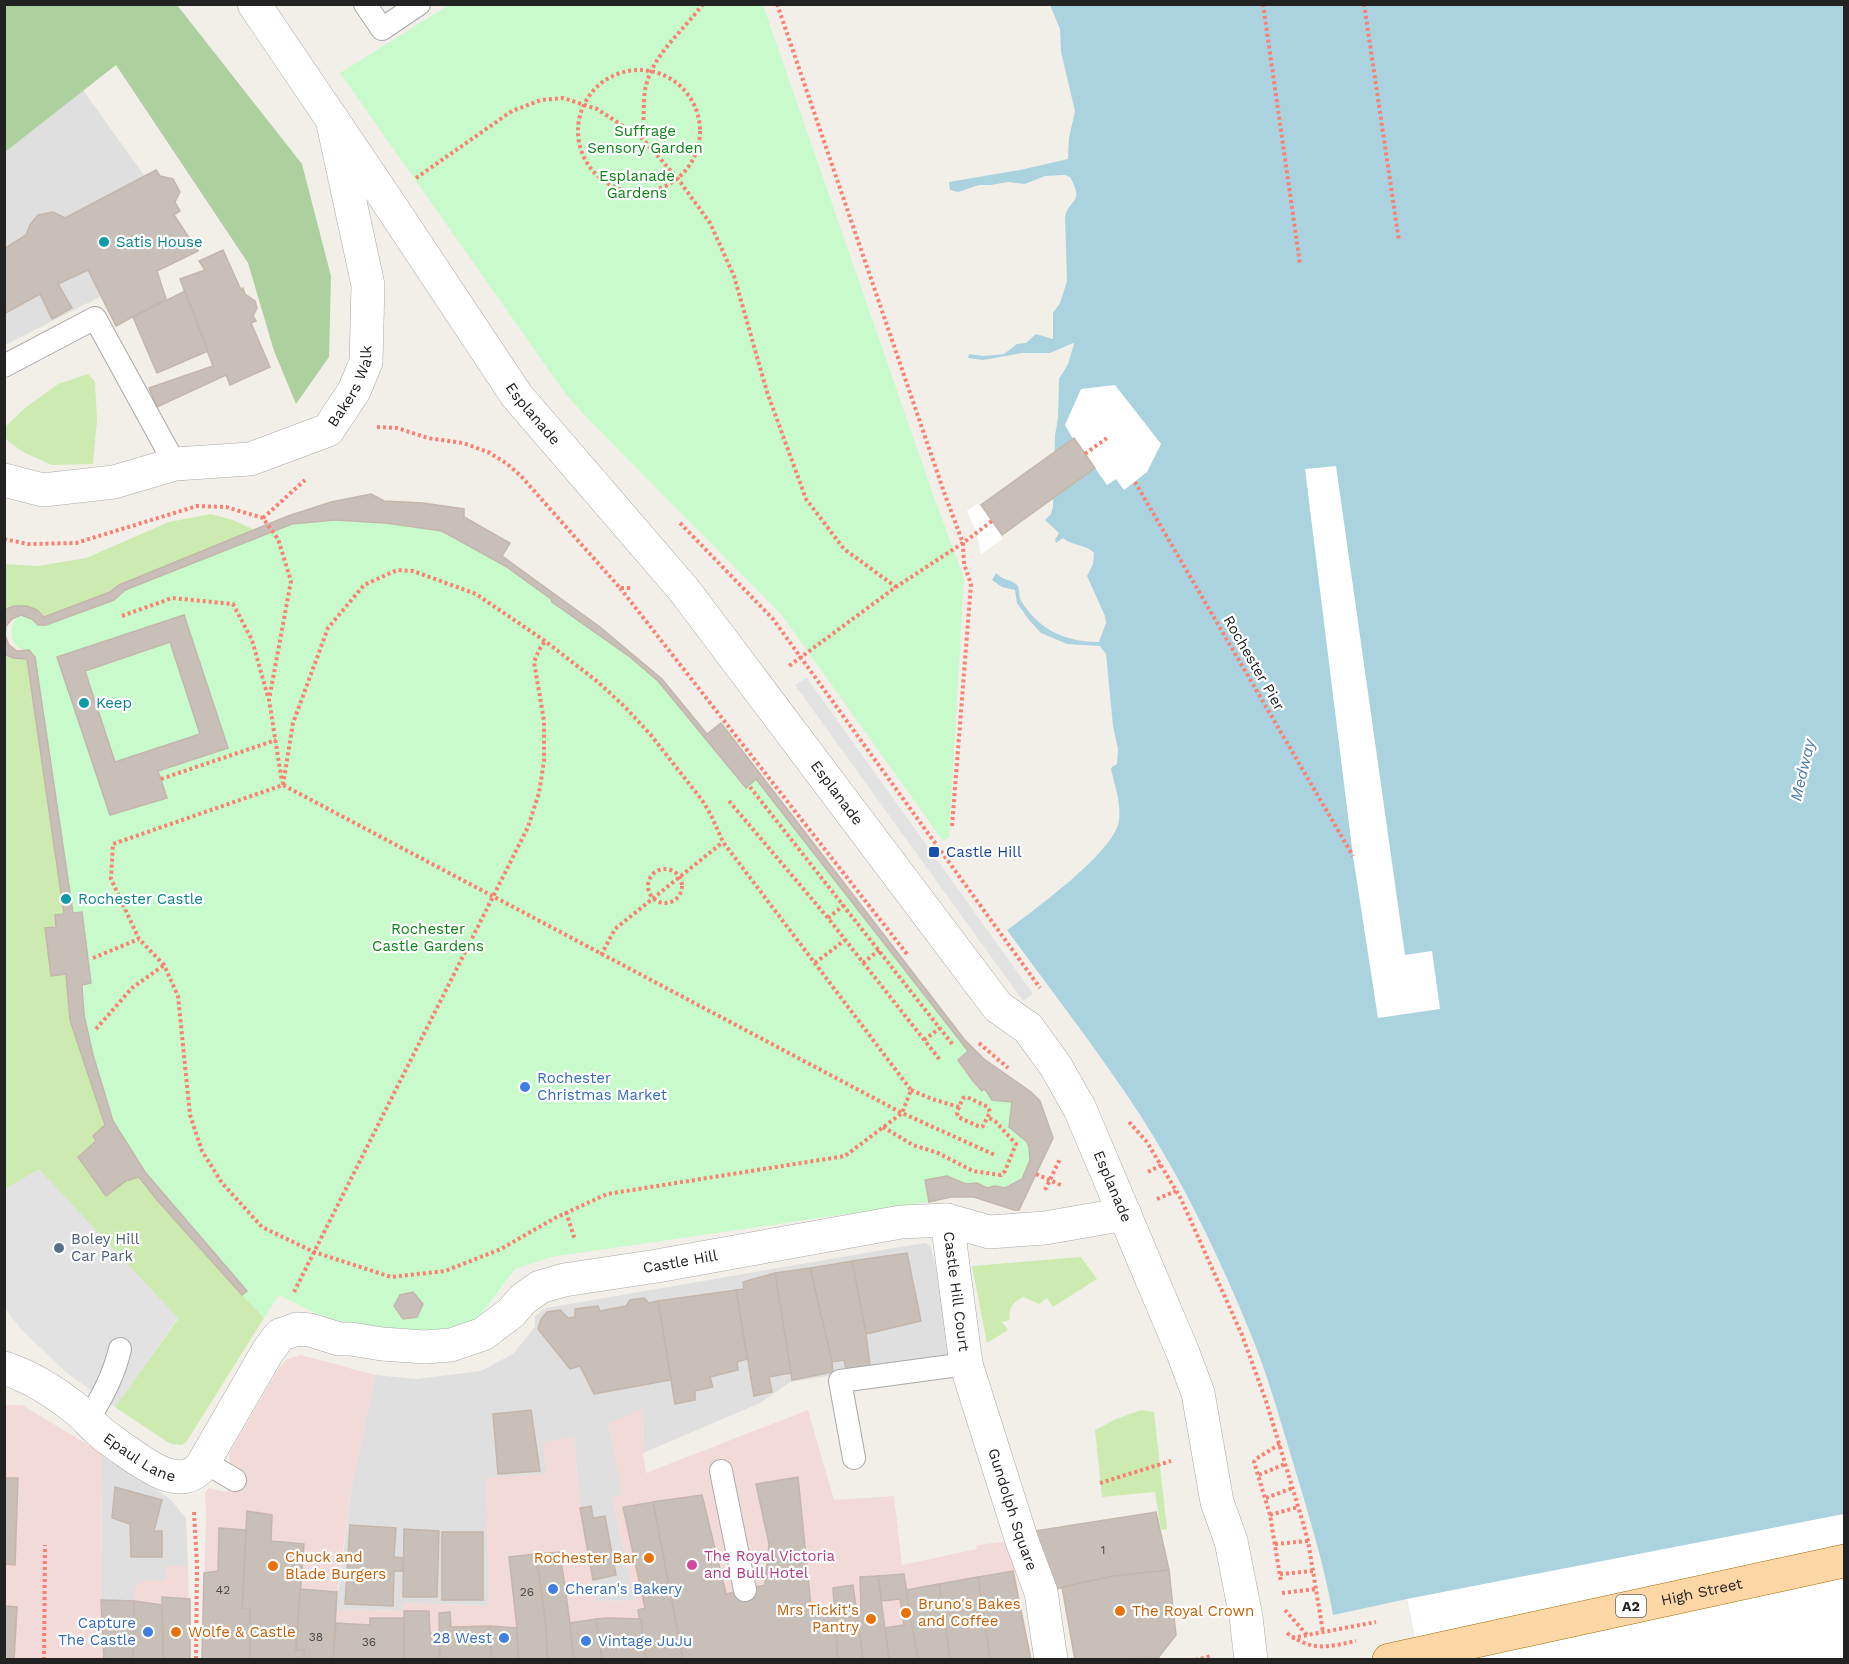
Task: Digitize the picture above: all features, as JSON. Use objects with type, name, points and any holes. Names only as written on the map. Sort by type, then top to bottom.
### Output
[{"type":"main road","name":"High Street","points":[[1403,1656],[1845,1561]]},
{"type":"street","name":"Esplanade","points":[[254,4],[516,396],[684,590],[757,690],[998,1006],[1024,1024],[1047,1054],[1080,1109],[1198,1393],[1217,1502],[1232,1541],[1251,1659]]},
{"type":"street","name":"Bakers Walk","points":[[4,480],[43,490],[114,482],[175,464],[249,459],[328,430],[354,391],[366,362],[368,285],[332,118]]},
{"type":"street","name":"Castle Hill","points":[[289,1330],[307,1329],[339,1339],[396,1345],[429,1347],[452,1345],[483,1334],[540,1287],[564,1280],[657,1266],[901,1222],[947,1220],[989,1232],[1079,1223],[1125,1214]]},
{"type":"street","name":"Castle Hill Court","points":[[947,1220],[966,1364]]},
{"type":"street","points":[[195,1469],[273,1343],[289,1330]]},
{"type":"street","name":"Gundolph Square","points":[[966,1364],[1041,1592],[1051,1659]]},
{"type":"street","name":"Epaul Lane","points":[[4,1368],[40,1384],[88,1419],[98,1431],[152,1469],[170,1476],[195,1469]]},
{"type":"lane","points":[[365,4],[382,29],[419,4]]},
{"type":"lane","points":[[4,366],[95,318],[175,464]]},
{"type":"lane","points":[[88,1419],[101,1399],[120,1349]]},
{"type":"lane","points":[[854,1458],[840,1381],[966,1364]]},
{"type":"lane","points":[[195,1469],[235,1480]]},
{"type":"lane","points":[[721,1471],[745,1590]]},
{"type":"path","points":[[643,139],[645,89],[652,71],[662,52],[688,25],[703,4]]},
{"type":"path","points":[[777,4],[963,543],[964,564],[971,584],[952,826]]},
{"type":"path","points":[[1263,4],[1300,264]]},
{"type":"path","points":[[1364,4],[1399,241]]},
{"type":"path","points":[[632,70],[652,71],[673,80],[690,96],[699,117],[700,140],[693,162],[678,179],[662,189],[644,193],[626,192],[608,185],[594,174],[580,149],[578,122],[583,104],[596,88],[612,76],[632,70]]},
{"type":"path","points":[[386,199],[512,111],[541,100],[563,98],[597,109],[643,139],[678,179],[710,224],[734,276],[767,392],[806,499],[844,549],[896,587]]},
{"type":"path","points":[[372,429],[390,427],[428,438],[468,444],[507,463],[620,588],[913,961]]},
{"type":"path","points":[[1085,454],[1107,438]]},
{"type":"path","points":[[263,518],[295,491],[311,473]]},
{"type":"path","name":"Rochester Pier","points":[[1135,482],[1353,856]]},
{"type":"path","points":[[4,539],[28,544],[76,543],[197,506],[226,507],[263,518],[278,538],[291,581],[269,700]]},
{"type":"path","points":[[757,690],[896,587],[992,521]]},
{"type":"path","points":[[283,785],[293,723],[328,627],[364,585],[396,570],[413,571],[476,594],[545,641],[598,682],[643,725],[702,800],[723,842],[911,1090],[936,1101],[959,1107]]},
{"type":"path","points":[[620,588],[684,590]]},
{"type":"path","points":[[122,616],[172,598],[233,604],[252,640],[269,700],[283,785]]},
{"type":"path","points":[[289,1330],[289,1304],[528,827],[540,793],[545,750],[544,722],[534,662],[545,641]]},
{"type":"path","points":[[161,779],[276,740]]},
{"type":"path","points":[[911,1090],[902,1113],[845,1156],[607,1194],[555,1218],[501,1249],[445,1271],[391,1277],[314,1252],[262,1227],[222,1184],[202,1151],[190,1115],[178,996],[164,965],[139,939],[111,879],[113,844],[283,785],[902,1113],[995,1155]]},
{"type":"path","points":[[750,787],[953,1045]]},
{"type":"path","points":[[729,801],[828,918],[940,1060]]},
{"type":"path","points":[[601,954],[615,929],[723,842]]},
{"type":"path","points":[[659,869],[670,869],[680,876],[682,886],[675,900],[660,903],[648,893],[647,882],[659,869]]},
{"type":"path","points":[[828,918],[844,905]]},
{"type":"path","points":[[93,958],[139,939]]},
{"type":"path","points":[[815,963],[845,940]]},
{"type":"path","points":[[863,963],[879,950]]},
{"type":"path","points":[[96,1029],[132,988],[164,965]]},
{"type":"path","points":[[924,1040],[940,1028]]},
{"type":"path","points":[[977,1041],[1016,1074]]},
{"type":"path","points":[[967,1097],[989,1108],[983,1126],[979,1127],[958,1117],[959,1107],[963,1098],[967,1097]]},
{"type":"path","points":[[883,1127],[913,1145],[938,1153],[973,1172],[1001,1175],[1005,1171],[1016,1144],[995,1121],[987,1117]]},
{"type":"path","points":[[1027,1229],[1062,1152]]},
{"type":"path","points":[[1181,1198],[1242,1335],[1266,1401],[1308,1541],[1323,1632]]},
{"type":"path","points":[[1280,1444],[1254,1462],[1270,1515],[1282,1596],[1316,1588]]},
{"type":"path","points":[[1100,1483],[1172,1461]]},
{"type":"path","points":[[1259,1475],[1285,1464]]},
{"type":"path","points":[[195,1469],[196,1659]]},
{"type":"path","points":[[1266,1498],[1293,1488]]},
{"type":"path","points":[[1270,1515],[1298,1507]]},
{"type":"path","points":[[1275,1544],[1308,1541]]},
{"type":"path","points":[[44,1659],[45,1545]]},
{"type":"path","points":[[1280,1575],[1313,1571]]},
{"type":"path","points":[[1284,1604],[1288,1616],[1307,1635]]},
{"type":"shaded area","points":[[5,5],[22,5],[196,248],[5,345]]},
{"type":"shaded area","points":[[807,678],[1033,994],[1023,1001],[795,685]]},
{"type":"shaded area","name":"Boley Hill Car Park","points":[[39,1169],[178,1318],[115,1407],[67,1373],[21,1329],[5,1308],[5,1189]]},
{"type":"shaded area","points":[[924,1243],[930,1245],[949,1317],[953,1357],[790,1382],[760,1403],[643,1453],[642,1409],[623,1494],[612,1498],[635,1600],[597,1601],[580,1508],[574,1437],[547,1474],[486,1479],[490,1606],[404,1603],[404,1611],[336,1609],[352,1485],[375,1375],[416,1379],[481,1371],[513,1354],[535,1327],[535,1316],[546,1308]]},
{"type":"shaded area","points":[[301,1355],[375,1375],[352,1485],[336,1609],[403,1611],[404,1603],[489,1606],[486,1478],[546,1474],[543,1442],[574,1437],[580,1508],[597,1601],[635,1600],[612,1498],[623,1494],[608,1424],[642,1409],[646,1473],[808,1410],[834,1500],[894,1496],[902,1565],[977,1549],[976,1545],[1004,1542],[1010,1546],[1031,1659],[202,1660],[205,1493],[209,1488],[226,1492],[235,1480],[229,1458],[230,1452],[279,1368],[287,1359]]},
{"type":"shaded area","points":[[5,1405],[22,1405],[102,1453],[101,1600],[134,1601],[135,1587],[142,1581],[166,1580],[167,1566],[188,1566],[190,1659],[5,1660]]},
{"type":"shaded area","points":[[102,1453],[170,1499],[186,1518],[188,1566],[167,1566],[166,1580],[134,1601],[101,1600]]},
{"type":"green space","points":[[5,4],[177,5],[302,164],[331,276],[329,357],[296,404],[274,351],[248,263],[116,65],[5,152]]},
{"type":"green space","name":"Esplanade Gardens","points":[[449,5],[763,5],[964,578],[949,837],[943,841],[781,614],[565,393],[340,73]]},
{"type":"green space","points":[[88,374],[95,382],[97,419],[93,464],[52,465],[23,452],[8,441],[5,437],[5,427],[25,408],[58,384]]},
{"type":"green space","points":[[211,514],[233,520],[255,530],[119,585],[110,592],[44,617],[26,606],[15,606],[5,610],[5,564],[38,566],[86,558],[169,522]]},
{"type":"green space","name":"Rochester Castle Gardens","points":[[334,520],[386,523],[442,531],[507,567],[630,657],[658,681],[745,788],[756,779],[968,1051],[958,1060],[982,1091],[984,1089],[1012,1102],[1009,1127],[1027,1144],[1030,1155],[1022,1179],[1005,1188],[995,1186],[987,1188],[977,1183],[966,1184],[947,1176],[925,1181],[929,1202],[551,1257],[515,1269],[478,1318],[459,1327],[431,1333],[352,1326],[315,1313],[279,1295],[264,1318],[242,1295],[247,1291],[145,1172],[113,1121],[93,1055],[84,1015],[82,912],[73,913],[35,657],[29,650],[20,648],[14,643],[12,627],[15,620],[21,617],[28,618],[38,625],[46,625],[114,600],[125,590],[292,524]]},
{"type":"green space","points":[[4,654],[13,658],[27,659],[64,914],[55,915],[56,927],[46,929],[52,976],[66,974],[70,1020],[105,1125],[93,1136],[96,1141],[78,1157],[106,1196],[126,1181],[139,1177],[157,1201],[264,1318],[187,1441],[182,1445],[171,1444],[115,1407],[178,1319],[39,1170],[5,1189]]},
{"type":"green space","points":[[1081,1257],[1097,1279],[1053,1307],[1047,1298],[1039,1304],[1023,1297],[1019,1299],[1011,1309],[1010,1320],[1002,1322],[1008,1330],[987,1343],[972,1266]]},
{"type":"green space","points":[[1141,1410],[1154,1412],[1167,1529],[1161,1530],[1155,1492],[1102,1497],[1095,1430]]},
{"type":"water","name":"Medway","points":[[1050,5],[1844,5],[1844,1659],[1419,1659],[1407,1599],[1333,1615],[1316,1540],[1269,1385],[1228,1280],[1188,1198],[1142,1118],[1093,1046],[1007,930],[1072,880],[1115,833],[1119,820],[1117,794],[1111,769],[1117,764],[1118,749],[1113,726],[1106,654],[1100,646],[1067,644],[1041,633],[1017,603],[1015,590],[1002,587],[992,580],[996,573],[1016,584],[1021,601],[1036,620],[1045,627],[1075,640],[1099,642],[1106,623],[1105,616],[1087,576],[1093,564],[1094,553],[1063,538],[1056,543],[1055,540],[1059,533],[1045,520],[1051,514],[1053,507],[1059,379],[1068,364],[1074,344],[1050,353],[1022,353],[983,360],[968,358],[969,354],[984,356],[1004,354],[1017,344],[1026,343],[1036,334],[1053,339],[1053,313],[1060,303],[1067,281],[1065,217],[1075,200],[1076,192],[1070,177],[1065,175],[1045,176],[1025,184],[1008,182],[979,185],[958,192],[950,190],[949,182],[1068,159],[1069,138],[1075,111],[1061,52],[1060,29]]},
{"type":"pier","points":[[1115,385],[1161,444],[1147,472],[1124,490],[1116,479],[1107,485],[1095,468],[1002,535],[1000,537],[1002,539],[981,554],[977,533],[967,511],[977,504],[979,506],[1073,439],[1065,425],[1081,389]]},
{"type":"pier","points":[[1336,466],[1405,955],[1432,951],[1440,1009],[1378,1018],[1353,856],[1305,469]]},
{"type":"pier","points":[[1844,1514],[1844,1659],[1419,1659],[1407,1599]]},
{"type":"building","name":"Satis House","points":[[156,170],[160,176],[173,179],[180,192],[175,202],[180,211],[174,215],[198,251],[157,271],[166,299],[116,326],[88,270],[58,284],[72,308],[52,319],[40,294],[4,314],[4,249],[26,235],[38,215],[53,212],[65,218]]},
{"type":"building","points":[[223,250],[241,290],[243,288],[245,294],[255,301],[257,308],[253,316],[256,321],[251,323],[270,367],[230,385],[226,375],[157,407],[149,388],[213,366],[180,279],[205,270],[199,261]]},
{"type":"building","points":[[185,291],[208,351],[157,373],[133,317]]},
{"type":"building","points":[[1074,438],[1095,468],[1002,535],[981,505]]},
{"type":"building","name":"Rochester Castle","points":[[371,494],[384,501],[423,503],[464,509],[464,517],[510,543],[502,556],[600,627],[662,679],[707,734],[721,723],[964,1039],[984,1059],[1031,1092],[1040,1101],[1053,1138],[1019,1210],[974,1197],[951,1197],[929,1202],[925,1180],[947,1176],[966,1184],[977,1183],[987,1188],[995,1186],[1005,1188],[1022,1179],[1030,1160],[1029,1147],[1027,1142],[1009,1127],[1012,1102],[992,1100],[984,1089],[982,1091],[973,1081],[958,1060],[968,1051],[756,779],[746,788],[658,681],[630,657],[507,567],[442,531],[386,523],[334,520],[292,524],[125,590],[114,600],[46,625],[38,625],[32,619],[21,615],[12,619],[6,626],[5,635],[9,645],[17,651],[29,650],[35,657],[73,913],[82,912],[91,983],[82,985],[84,1015],[93,1055],[113,1121],[145,1172],[247,1291],[242,1295],[139,1177],[126,1181],[106,1196],[78,1157],[96,1141],[93,1136],[105,1125],[70,1020],[66,974],[51,976],[45,928],[56,927],[55,915],[64,914],[27,659],[13,658],[4,654],[4,610],[14,606],[27,606],[37,610],[44,617],[110,592],[119,585],[288,516],[331,502]]},
{"type":"building","name":"Keep","points":[[184,615],[228,748],[158,771],[167,798],[110,815],[57,657]],"holes":[[[170,642],[200,734],[115,762],[85,671]]]},
{"type":"building","points":[[907,1253],[921,1321],[866,1334],[852,1261]]},
{"type":"building","points":[[852,1261],[871,1373],[846,1369],[844,1360],[832,1362],[810,1268]]},
{"type":"building","points":[[810,1268],[833,1372],[792,1380],[775,1273]]},
{"type":"building","points":[[775,1273],[791,1373],[769,1377],[772,1392],[754,1396],[736,1290],[744,1289],[743,1282]]},
{"type":"building","points":[[736,1290],[747,1359],[737,1362],[738,1370],[710,1377],[713,1387],[695,1391],[695,1400],[675,1404],[658,1301]]},
{"type":"building","points":[[413,1292],[423,1304],[417,1317],[403,1319],[394,1306],[400,1295]]},
{"type":"building","points":[[644,1298],[649,1303],[658,1301],[671,1380],[594,1394],[580,1366],[570,1369],[538,1329],[541,1319],[547,1312],[560,1310],[568,1318],[575,1317],[575,1309],[598,1306],[600,1311],[626,1306],[630,1300]]},
{"type":"building","points":[[531,1410],[540,1471],[498,1474],[493,1414]]},
{"type":"building","name":"The Royal Victoria and Bull Hotel","points":[[798,1477],[812,1616],[835,1615],[838,1660],[683,1660],[653,1502],[702,1495],[726,1594],[765,1585],[769,1544],[756,1484]]},
{"type":"building","points":[[4,1478],[18,1478],[15,1565],[4,1564]]},
{"type":"building","points":[[115,1487],[162,1500],[154,1531],[162,1531],[162,1557],[131,1557],[130,1524],[112,1518]]},
{"type":"building","name":"Rochester Bar","points":[[653,1502],[683,1660],[646,1660],[638,1610],[645,1608],[623,1507]]},
{"type":"building","points":[[591,1506],[593,1518],[605,1516],[616,1575],[593,1580],[580,1508]]},
{"type":"building","name":"Chuck and Blade Burgers","points":[[247,1511],[272,1515],[271,1541],[304,1544],[296,1650],[304,1650],[304,1660],[250,1660],[250,1609],[242,1609]]},
{"type":"building","points":[[1156,1512],[1169,1570],[1114,1576],[1056,1589],[1035,1531]]},
{"type":"building","points":[[350,1525],[396,1528],[394,1557],[404,1558],[403,1571],[394,1571],[393,1606],[345,1604]]},
{"type":"building","points":[[219,1528],[246,1530],[242,1609],[250,1609],[250,1660],[202,1660],[204,1573],[218,1571]]},
{"type":"building","points":[[404,1529],[439,1531],[437,1597],[403,1597]]},
{"type":"building","points":[[442,1532],[483,1532],[483,1600],[442,1600]]},
{"type":"building","name":"Cheran's Bakery","points":[[560,1552],[574,1660],[547,1660],[546,1627],[536,1554]]},
{"type":"building","points":[[536,1554],[546,1627],[547,1660],[518,1660],[509,1557]]},
{"type":"building","name":"The Royal Crown","points":[[1169,1570],[1176,1635],[1158,1658],[1075,1660],[1062,1587],[1114,1576]]},
{"type":"building","points":[[1013,1571],[1031,1660],[990,1660],[978,1577]]},
{"type":"building","name":"Bruno's Bakes and Coffee","points":[[904,1574],[918,1660],[889,1660],[885,1628],[904,1625],[900,1599],[882,1601],[878,1576]]},
{"type":"building","name":"Mrs Tickit's Pantry","points":[[878,1576],[889,1660],[863,1660],[857,1609],[861,1609],[860,1577]]},
{"type":"building","points":[[978,1577],[990,1660],[950,1660],[939,1584]]},
{"type":"building","points":[[939,1584],[950,1660],[918,1660],[906,1590]]},
{"type":"building","points":[[853,1585],[863,1660],[838,1660],[833,1588]]},
{"type":"building","points":[[300,1589],[337,1592],[333,1660],[304,1660],[304,1650],[296,1650]]},
{"type":"building","name":"Wolfe & Castle","points":[[162,1597],[190,1599],[190,1660],[163,1660]]},
{"type":"building","points":[[101,1600],[134,1601],[133,1660],[104,1660]]},
{"type":"building","name":"Capture The Castle","points":[[134,1601],[162,1605],[163,1660],[133,1660]]},
{"type":"building","points":[[4,1606],[17,1607],[14,1660],[4,1660]]},
{"type":"building","points":[[404,1611],[429,1611],[430,1633],[439,1634],[440,1660],[404,1660]]},
{"type":"building","points":[[450,1612],[451,1627],[490,1626],[491,1660],[440,1660],[439,1613]]},
{"type":"building","points":[[370,1618],[404,1618],[404,1660],[333,1660],[336,1623],[370,1625]]},
{"type":"building","points":[[596,1619],[641,1619],[646,1660],[602,1660]]},
{"type":"building","name":"Vintage JuJu","points":[[596,1619],[602,1660],[574,1660],[570,1623]]},
{"type":"building","name":"28 West","points":[[490,1626],[517,1628],[518,1660],[491,1660]]},
{"type":"place","name":"Satis House","points":[[104,242]]},
{"type":"place","name":"Keep","points":[[84,703]]},
{"type":"place","name":"Castle Hill","points":[[934,852]]},
{"type":"place","name":"Rochester Castle","points":[[66,899]]},
{"type":"place","name":"Rochester Christmas Market","points":[[525,1087]]},
{"type":"place","name":"Boley Hill Car Park","points":[[59,1248]]},
{"type":"place","name":"Rochester Bar","points":[[649,1558]]},
{"type":"place","name":"The Royal Victoria and Bull Hotel","points":[[692,1565]]},
{"type":"place","name":"Chuck and Blade Burgers","points":[[273,1566]]},
{"type":"place","name":"Cheran's Bakery","points":[[553,1589]]},
{"type":"place","name":"The Royal Crown","points":[[1120,1611]]},
{"type":"place","name":"Bruno's Bakes and Coffee","points":[[906,1613]]},
{"type":"place","name":"Mrs Tickit's Pantry","points":[[871,1619]]},
{"type":"place","name":"Capture The Castle","points":[[148,1632]]},
{"type":"place","name":"Wolfe & Castle","points":[[176,1632]]},
{"type":"place","name":"28 West","points":[[504,1638]]},
{"type":"place","name":"Vintage JuJu","points":[[586,1641]]},
{"type":"park label","name":"Suffrage Sensory Garden","points":[[645,140]]}]
